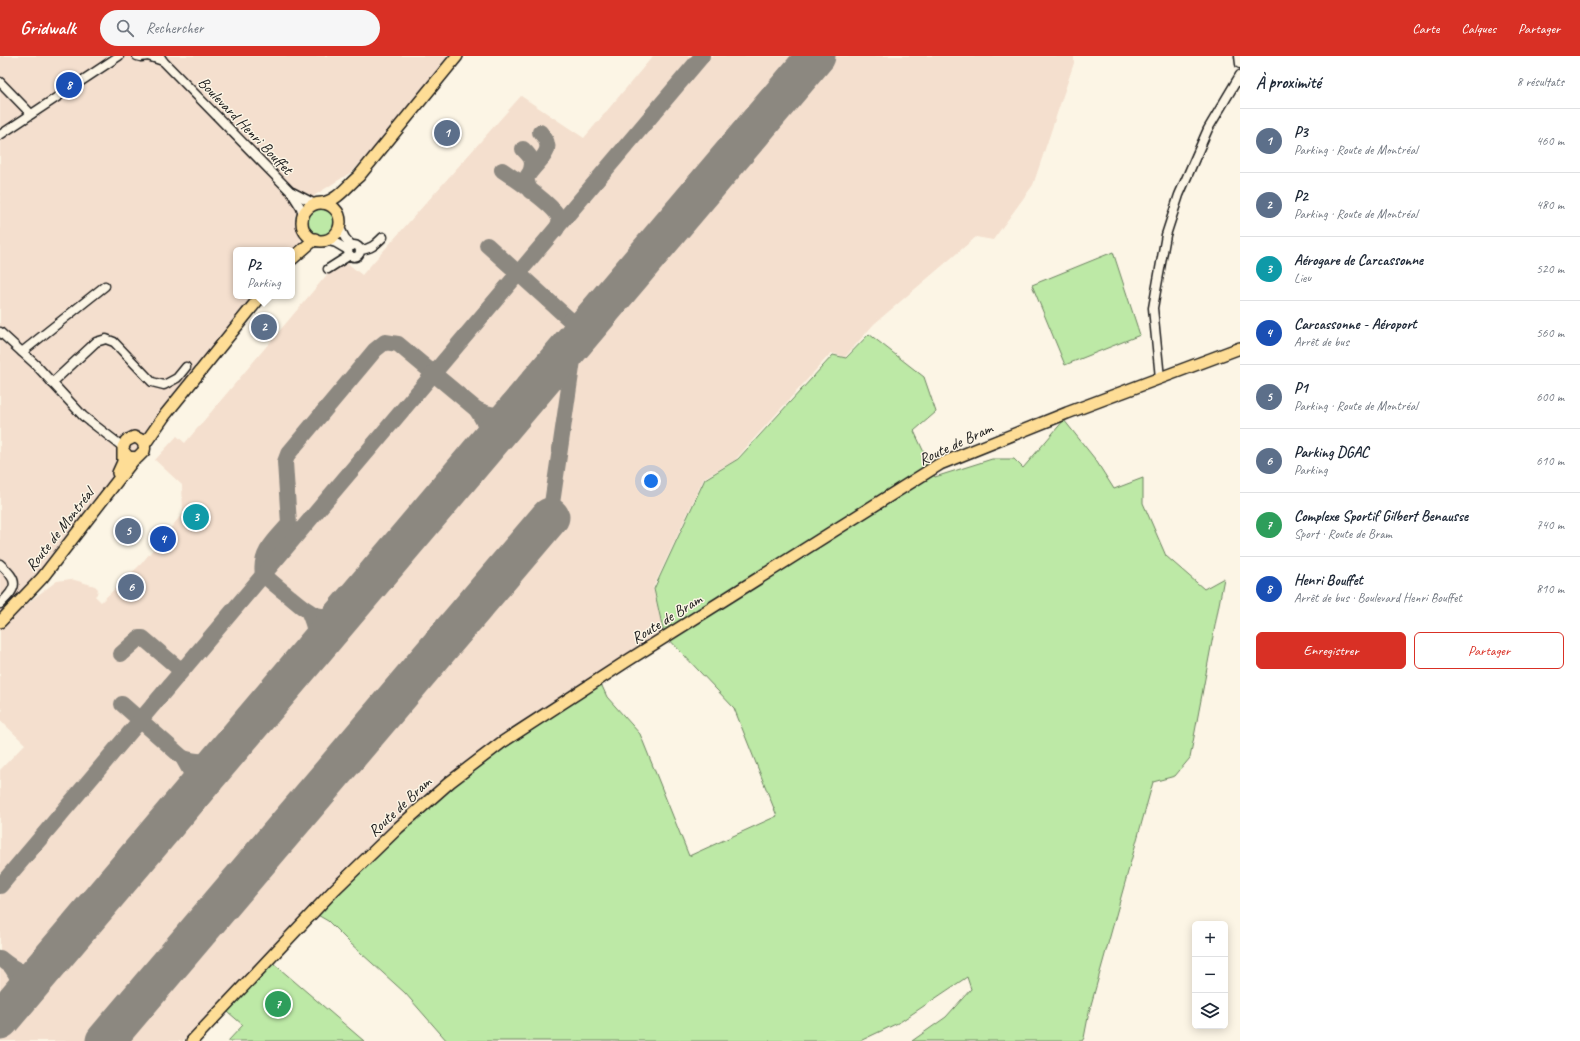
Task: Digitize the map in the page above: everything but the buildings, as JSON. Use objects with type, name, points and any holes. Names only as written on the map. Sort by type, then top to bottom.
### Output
[{"type":"main road","points":[[320,240],[307,234],[303,226],[304,216],[310,206],[328,202],[342,193],[359,176],[457,56]]},
{"type":"main road","points":[[295,256],[305,247],[334,235],[339,226],[340,206],[359,176]]},
{"type":"main road","points":[[319,203],[333,207],[339,215]]},
{"type":"main road","points":[[295,250],[302,240],[305,230]]},
{"type":"main road","points":[[134,458],[128,457],[131,444],[165,415],[259,299]]},
{"type":"main road","name":"Route de Bram","points":[[192,1041],[335,889],[398,828],[450,782],[501,742],[940,464],[1067,413],[1240,348]]},
{"type":"main road","name":"Route de Montréal","points":[[0,622],[42,578],[134,458],[142,454],[131,444],[109,490]]},
{"type":"street","points":[[0,135],[119,56]]},
{"type":"street","name":"Boulevard Henri Bouffet","points":[[137,56],[162,58],[292,192],[304,216]]},
{"type":"street","points":[[1239,56],[1240,64]]},
{"type":"street","points":[[1160,378],[1153,308],[1166,235],[1179,195],[1208,129],[1240,75]]},
{"type":"street","points":[[0,82],[31,114]]},
{"type":"street","name":"Boulevard Henri Bouffet","points":[[292,192],[319,203]]},
{"type":"street","points":[[339,226],[353,257],[357,257],[360,254],[360,250],[369,249],[375,246],[383,237]]},
{"type":"street","points":[[320,240],[336,242],[350,250]]},
{"type":"street","points":[[328,269],[350,250]]},
{"type":"street","points":[[22,352],[105,286]]},
{"type":"street","points":[[0,332],[35,364],[83,416],[110,436],[131,444]]},
{"type":"street","points":[[52,383],[96,342],[106,339],[114,342],[152,382],[164,385],[177,378],[186,367]]},
{"type":"street","points":[[0,564],[11,574],[13,590],[0,604]]},
{"type":"shaded area","points":[[0,56],[452,56],[404,115],[353,171],[315,195],[294,217],[305,254],[295,265],[295,247],[233,247],[233,299],[265,299],[161,430],[52,573],[0,615]]},
{"type":"shaded area","points":[[653,56],[1074,56],[1074,63],[1033,185],[993,240],[976,237],[874,324],[845,357],[831,353],[735,460],[704,478],[653,588],[663,631],[597,675],[309,910],[183,1041],[0,1041],[0,770],[25,744],[0,720],[0,712],[3,710],[0,706],[0,629],[34,598],[57,581],[71,579],[95,586],[98,589],[95,596],[101,602],[141,564],[183,513],[182,485],[155,460],[177,436],[185,443],[341,258],[362,275],[521,96],[584,138]]},
{"type":"green space","points":[[321,208],[331,212],[334,216],[335,225],[334,229],[329,235],[320,238],[306,224],[307,217],[312,212]]},
{"type":"green space","points":[[1113,252],[1140,335],[1065,365],[1032,285]]},
{"type":"green space","points":[[869,334],[924,377],[936,412],[914,431],[929,463],[927,466],[935,477],[992,459],[1014,459],[1023,468],[1064,420],[1095,459],[1114,489],[1143,478],[1143,503],[1166,556],[1204,589],[1224,578],[1190,758],[1175,776],[1153,782],[1089,1012],[1084,1038],[1082,1041],[912,1041],[946,1017],[971,989],[967,977],[900,1022],[860,1041],[447,1041],[405,993],[328,921],[309,910],[419,802],[597,675],[607,697],[640,734],[689,856],[777,816],[734,708],[664,634],[654,589],[705,479],[738,459],[833,355],[846,358]]},
{"type":"green space","points":[[273,963],[364,1041],[228,1041],[243,1025],[228,1012]]},
{"type":"taxiway","points":[[0,886],[702,56]]},
{"type":"taxiway","points":[[799,56],[803,67],[801,73]]},
{"type":"taxiway","points":[[530,191],[526,179],[544,157],[547,146],[545,139],[540,132]]},
{"type":"taxiway","points":[[523,149],[531,158],[531,170]]},
{"type":"taxiway","points":[[502,170],[534,192],[556,213],[559,218],[559,224],[556,230]]},
{"type":"taxiway","points":[[487,245],[570,320],[576,330],[576,340],[550,517]]},
{"type":"taxiway","points":[[570,320],[581,324],[593,319]]},
{"type":"taxiway","points":[[349,608],[331,616],[317,615],[310,612],[303,608],[266,577],[263,574],[262,566],[266,553],[289,524],[285,462],[288,454],[375,350],[385,342],[398,344],[476,409],[483,420],[486,429],[486,439],[481,451]]},
{"type":"taxiway","points":[[476,409],[498,415],[519,406]]},
{"type":"taxiway","points":[[309,613],[315,632],[312,651]]},
{"type":"taxiway","points":[[121,654],[139,638],[143,638],[177,667],[184,667]]},
{"type":"taxiway","points":[[122,704],[183,758],[192,774],[193,781],[187,799]]},
{"type":"taxiway","points":[[183,758],[196,761],[207,761],[229,750]]},
{"type":"taxiway","points":[[0,958],[21,971],[32,972],[45,966]]},
{"type":"taxiway","points":[[12,968],[16,974],[20,987],[12,1006]]},
{"type":"runway","points":[[0,1020],[816,56]]},
{"type":"runway","points":[[105,1041],[550,517]]},
{"type":"place","name":"Henri Bouffet","points":[[69,85]]},
{"type":"place","name":"P3","points":[[447,133]]},
{"type":"place","name":"P2","points":[[264,327]]},
{"type":"place","name":"Aérogare de Carcassonne","points":[[196,517]]},
{"type":"place","name":"P1","points":[[128,531]]},
{"type":"place","name":"Carcassonne - Aéroport","points":[[163,539]]},
{"type":"place","name":"Parking DGAC","points":[[131,587]]},
{"type":"place","name":"Complexe Sportif Gilbert Benausse","points":[[278,1004]]}]
